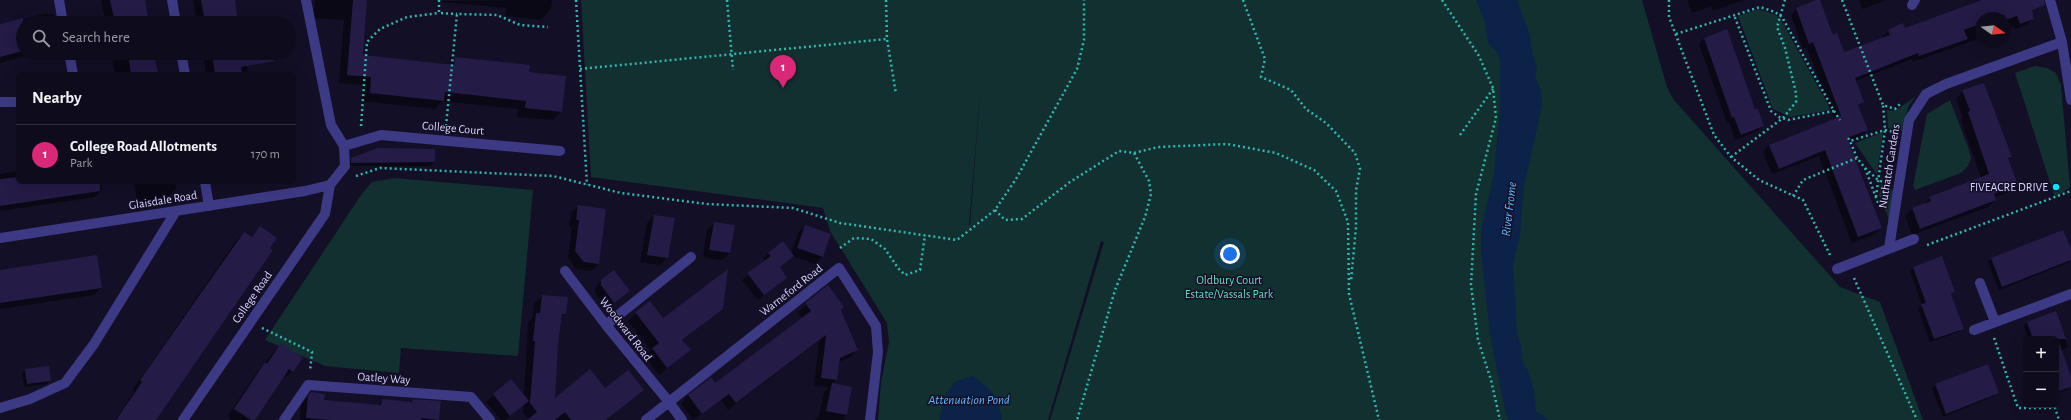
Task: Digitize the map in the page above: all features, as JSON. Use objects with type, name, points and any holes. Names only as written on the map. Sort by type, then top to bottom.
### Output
[{"type":"street","points":[[59,0],[62,16]]},
{"type":"street","points":[[172,0],[175,16]]},
{"type":"street","points":[[306,0],[331,124],[344,146],[345,166],[330,185]]},
{"type":"street","points":[[2050,0],[2062,42],[2071,100]]},
{"type":"street","name":"Nuthatch Gardens","points":[[1889,248],[1909,120],[1926,94],[1946,84],[2062,42]]},
{"type":"street","points":[[70,60],[73,72]]},
{"type":"street","points":[[183,60],[185,72]]},
{"type":"street","points":[[0,102],[16,102]]},
{"type":"street","name":"College Court","points":[[344,146],[381,135],[560,151]]},
{"type":"street","points":[[205,184],[209,206]]},
{"type":"street","name":"Glaisdale Road","points":[[0,238],[305,191],[330,185]]},
{"type":"street","name":"College Road","points":[[183,420],[325,214],[330,185]]},
{"type":"street","points":[[0,408],[30,399],[65,383],[94,344],[176,211]]},
{"type":"street","points":[[1837,269],[1914,239]]},
{"type":"street","points":[[606,325],[690,257]]},
{"type":"street","name":"Warneford Road","points":[[669,402],[838,268],[876,326],[878,352],[870,420]]},
{"type":"street","name":"Woodward Road","points":[[565,271],[682,420]]},
{"type":"street","points":[[1980,283],[1992,323]]},
{"type":"street","points":[[1974,330],[2071,294]]},
{"type":"street","points":[[284,420],[308,385]]},
{"type":"street","name":"Oatley Way","points":[[308,385],[471,396],[490,420]]},
{"type":"street","points":[[646,420],[669,402]]},
{"type":"path","points":[[439,0],[439,13]]},
{"type":"path","points":[[576,0],[586,185]]},
{"type":"path","points":[[727,0],[733,70]]},
{"type":"path","points":[[886,0],[888,40],[896,94]]},
{"type":"path","points":[[330,185],[380,168],[553,176],[621,193],[707,204],[793,208],[840,223],[957,240],[996,210],[1016,179],[1077,69],[1084,40],[1084,0]]},
{"type":"path","points":[[1243,0],[1265,59],[1261,77],[1291,90],[1306,109],[1326,123],[1355,153],[1360,169],[1356,190],[1356,227],[1349,294]]},
{"type":"path","points":[[1442,0],[1479,56],[1493,88],[1496,118],[1476,194],[1471,285],[1478,340],[1491,380],[1500,420]]},
{"type":"path","points":[[1669,0],[1669,17],[1714,135],[1731,157],[1759,180],[1803,200],[1837,269]]},
{"type":"path","points":[[1731,157],[1783,118],[1796,102],[1796,93],[1785,48],[1777,27],[1779,15],[1785,0]]},
{"type":"path","points":[[1842,0],[1883,105],[1885,130],[1876,197]]},
{"type":"path","points":[[1676,34],[1760,7],[1779,15],[1840,120]]},
{"type":"path","points":[[360,141],[367,42],[380,29],[406,17],[439,13],[497,15],[520,25],[548,27]]},
{"type":"path","points":[[444,141],[457,14]]},
{"type":"path","points":[[1734,15],[1771,111],[1788,120],[1834,111]]},
{"type":"path","points":[[580,69],[888,40]]},
{"type":"path","points":[[1460,135],[1493,88]]},
{"type":"path","points":[[1883,105],[1895,109],[1905,100]]},
{"type":"path","points":[[1850,141],[1885,130],[1907,134]]},
{"type":"path","points":[[1848,138],[1857,158],[1865,168],[1878,180],[1898,190]]},
{"type":"path","points":[[996,210],[1005,220],[1022,219],[1070,182],[1119,151],[1134,153],[1158,147],[1227,144],[1276,153],[1314,170],[1336,191],[1348,222],[1349,294],[1379,420]]},
{"type":"path","points":[[1078,420],[1115,290],[1145,217],[1151,194],[1150,181],[1134,153]]},
{"type":"path","points":[[1793,196],[1803,180],[1857,158]]},
{"type":"path","points":[[1865,168],[1881,210]]},
{"type":"path","points":[[1920,248],[2071,191]]},
{"type":"path","points":[[840,248],[854,238],[871,239],[885,249],[898,268],[905,275],[920,270],[924,235]]},
{"type":"path","points":[[1848,264],[1917,420]]},
{"type":"path","points":[[250,323],[312,352],[308,385]]},
{"type":"path","points":[[1992,323],[2018,408],[2055,408],[2059,420]]},
{"type":"green space","name":"Oldbury Court Estate/Vassals Park","points":[[581,0],[1642,0],[1667,87],[1674,100],[1840,287],[1880,302],[1923,420],[1050,420],[1104,242],[1101,241],[1048,420],[878,420],[881,382],[889,342],[887,323],[830,231],[823,208],[591,177]],"holes":[[[980,93],[970,225],[969,225]]]},
{"type":"green space","points":[[1759,9],[1776,15],[1781,20],[1831,110],[1790,117],[1773,109],[1738,16]]},
{"type":"green space","points":[[2035,66],[2047,68],[2056,73],[2061,85],[2070,187],[2055,198],[2015,73]]},
{"type":"green space","points":[[1915,97],[1908,107],[1903,131],[1888,128],[1887,110],[1895,111]]},
{"type":"green space","points":[[1950,100],[1971,158],[1968,166],[1961,173],[1915,190],[1913,186],[1927,114]]},
{"type":"green space","points":[[1883,132],[1877,175],[1855,143]]},
{"type":"green space","points":[[394,178],[533,190],[518,356],[401,348],[399,373],[325,366],[265,340],[361,195],[372,182]]},
{"type":"green space","points":[[1881,184],[1893,190],[1889,219],[1879,195]]},
{"type":"water","name":"River Frome","points":[[1476,0],[1517,0],[1529,32],[1533,56],[1537,67],[1535,78],[1541,90],[1542,106],[1524,186],[1520,235],[1513,264],[1517,333],[1521,345],[1523,362],[1529,373],[1534,391],[1536,411],[1549,420],[1509,420],[1506,415],[1490,335],[1481,252],[1481,230],[1494,173],[1500,108],[1500,60],[1497,52],[1488,43],[1484,19]]},
{"type":"water","name":"Attenuation Pond","points":[[973,376],[985,385],[993,394],[999,405],[1002,420],[939,420],[945,396],[956,381]]},
{"type":"building","points":[[110,0],[145,0],[148,16],[113,16]]},
{"type":"building","points":[[201,0],[235,0],[237,16],[204,16]]},
{"type":"building","points":[[353,0],[367,0],[363,55],[454,65],[455,57],[530,65],[529,72],[566,76],[562,112],[525,108],[526,101],[445,92],[444,101],[370,93],[371,77],[347,75]]},
{"type":"building","points":[[1816,0],[1820,0],[1833,35],[1837,33],[1844,52],[1890,35],[1888,30],[1903,23],[1905,28],[1982,0],[2044,0],[2045,5],[2032,10],[2034,19],[2020,24],[2017,16],[2011,18],[2011,12],[1975,12],[1975,26],[1964,30],[1968,39],[1919,56],[1918,53],[1855,78],[1864,102],[1858,105],[1868,130],[1847,138],[1882,228],[1858,237],[1825,150],[1779,169],[1769,145],[1841,116],[1813,42],[1809,44],[1796,8]]},
{"type":"building","points":[[16,20],[16,53],[0,57],[0,24]]},
{"type":"building","points":[[1727,29],[1755,109],[1758,109],[1764,126],[1741,135],[1734,117],[1732,118],[1704,38]]},
{"type":"building","points":[[129,60],[155,60],[158,72],[131,72]]},
{"type":"building","points":[[213,60],[275,60],[241,67],[242,72],[215,72]]},
{"type":"building","points":[[1984,83],[2012,157],[2008,158],[2018,185],[1994,194],[1996,200],[1920,229],[1912,208],[1931,201],[1929,197],[1989,174],[1962,90]]},
{"type":"building","points":[[378,148],[435,149],[435,162],[351,163],[351,158]]},
{"type":"building","points":[[16,177],[16,184],[100,184],[100,191],[0,206],[0,179]]},
{"type":"building","points":[[578,205],[606,209],[599,264],[584,262],[575,251],[579,220],[576,220]]},
{"type":"building","points":[[654,215],[675,218],[668,258],[647,255]]},
{"type":"building","points":[[714,222],[735,225],[730,253],[709,250]]},
{"type":"building","points":[[805,225],[831,234],[823,257],[797,248]]},
{"type":"building","points":[[260,226],[277,238],[270,248],[273,250],[156,420],[116,420],[142,382],[140,380],[244,232],[252,237]]},
{"type":"building","points":[[2063,230],[2071,249],[2071,260],[2002,287],[1991,258]]},
{"type":"building","points":[[783,241],[794,256],[780,267],[787,278],[764,295],[747,273],[771,256],[768,253]]},
{"type":"building","points":[[97,255],[102,288],[0,303],[0,270]]},
{"type":"building","points":[[1942,256],[1955,292],[1951,294],[1964,329],[1934,339],[1921,304],[1926,303],[1913,267]]},
{"type":"building","points":[[728,269],[723,309],[682,340],[691,350],[667,368],[652,348],[659,343],[635,312],[650,301],[663,318]]},
{"type":"building","points":[[614,270],[630,291],[614,303],[601,285],[601,280]]},
{"type":"building","points":[[828,285],[844,307],[841,310],[858,350],[840,358],[837,380],[821,378],[826,335],[736,403],[729,394],[702,414],[688,395],[711,377],[715,383],[811,311],[805,303]]},
{"type":"building","points":[[542,295],[568,297],[566,314],[562,314],[558,344],[555,398],[590,369],[605,388],[628,370],[644,390],[606,420],[571,420],[565,412],[555,420],[527,420],[537,412],[530,403],[536,313],[540,313]]},
{"type":"building","points":[[2056,311],[2066,339],[2059,339],[2059,336],[2032,336],[2027,322]]},
{"type":"building","points":[[281,343],[303,358],[293,372],[289,369],[255,420],[251,420],[234,409],[265,362],[267,364]]},
{"type":"building","points":[[2059,343],[2071,376],[2071,387],[2059,391]]},
{"type":"building","points":[[1988,364],[1999,393],[1946,414],[1935,384]]},
{"type":"building","points":[[49,366],[51,381],[27,384],[25,369]]},
{"type":"building","points":[[511,379],[529,401],[510,416],[493,394]]},
{"type":"building","points":[[832,383],[852,387],[847,415],[826,411]]},
{"type":"building","points":[[311,392],[325,394],[324,400],[381,405],[382,399],[412,402],[413,399],[441,401],[439,420],[421,418],[421,420],[331,420],[306,418],[308,396]]},
{"type":"place","name":"College Road Allotments","points":[[783,88]]},
{"type":"place","name":"FIVEACRE DRIVE","points":[[2056,187]]}]
